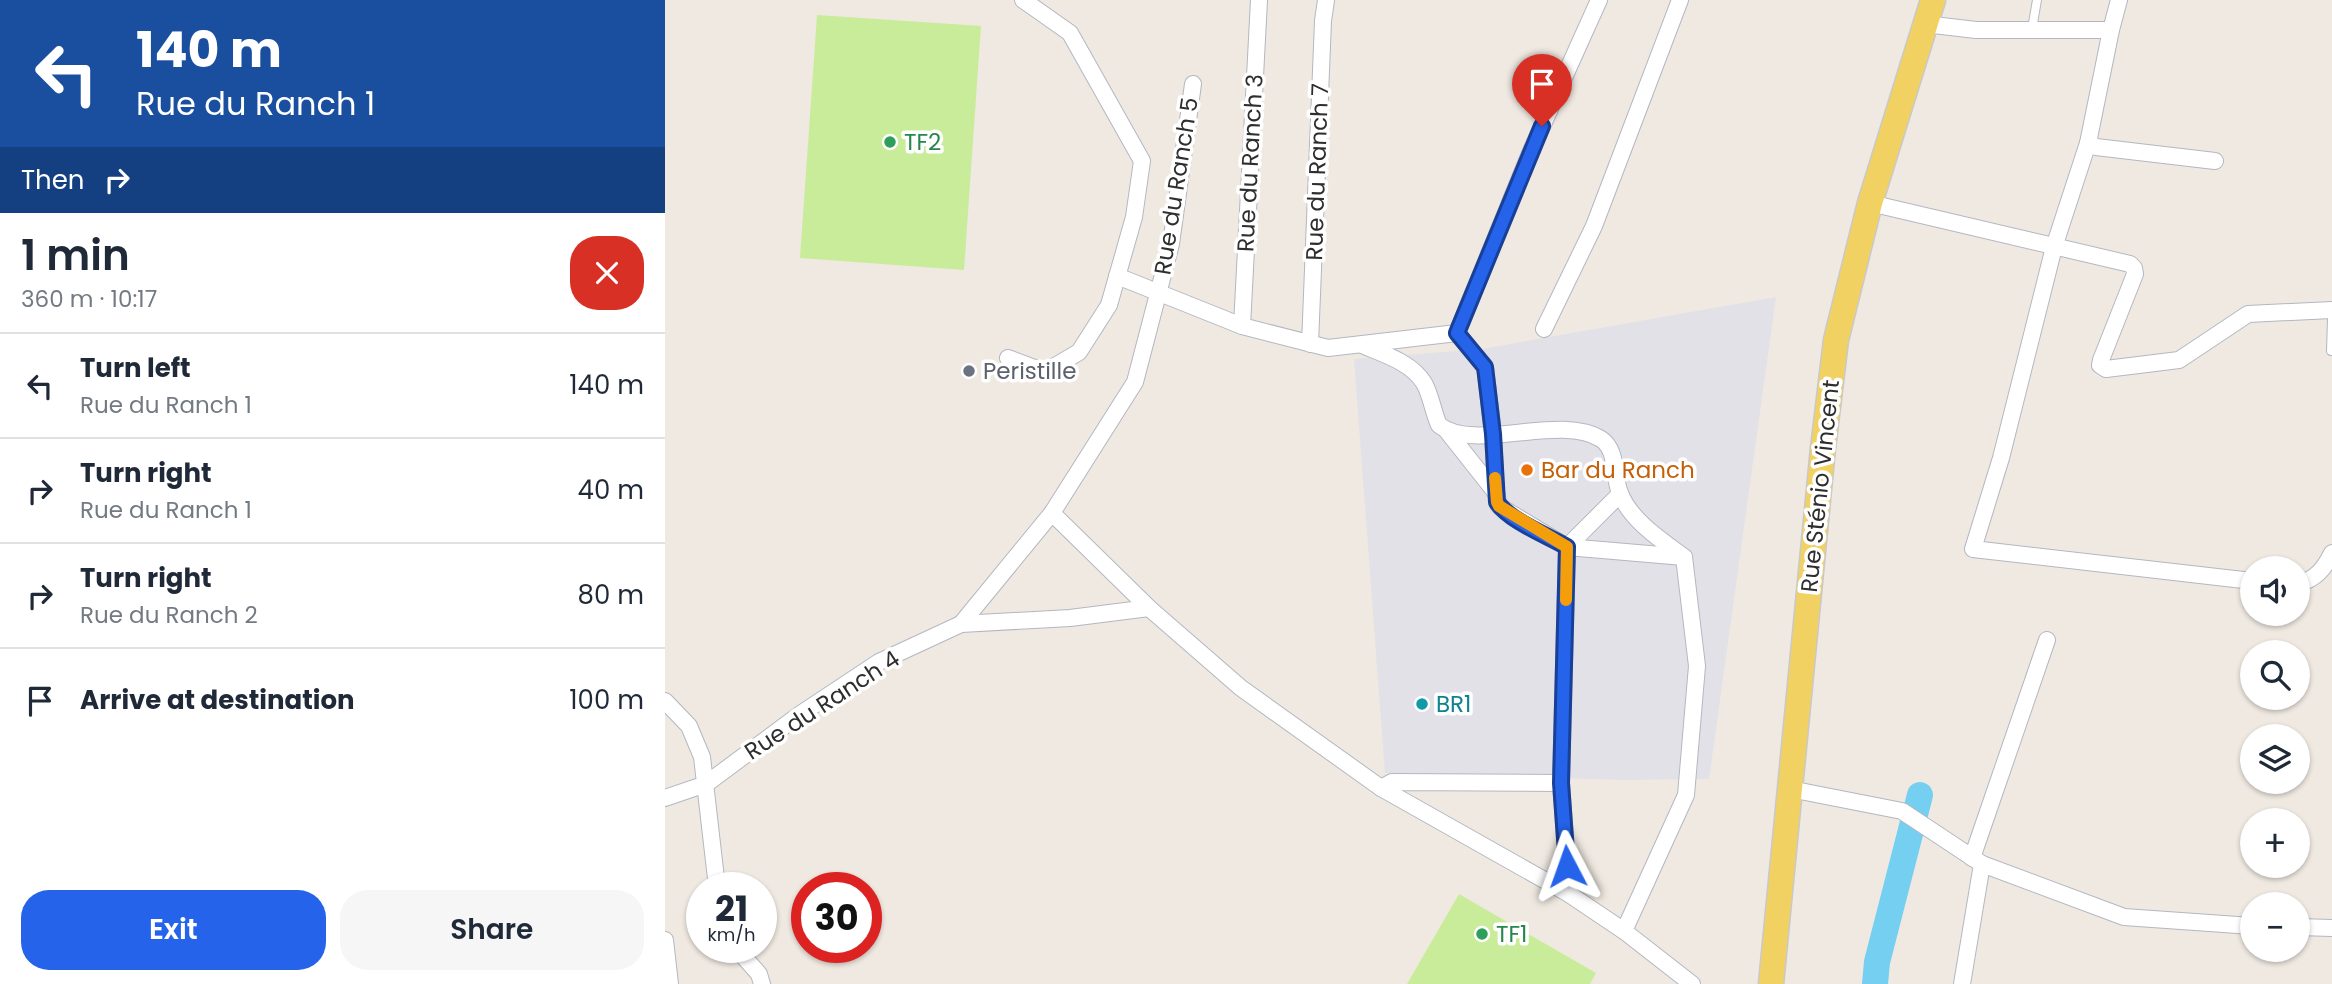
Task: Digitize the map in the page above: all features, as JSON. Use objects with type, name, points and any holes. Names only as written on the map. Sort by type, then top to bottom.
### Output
[{"type":"main road","name":"Rue Sténio Vincent","points":[[1771,984],[1836,340],[1870,203],[1933,0]]},
{"type":"street","points":[[1008,358],[1045,372],[1079,352],[1109,305],[1134,218],[1142,161],[1070,33],[1023,0]]},
{"type":"street","name":"Rue du Ranch 3","points":[[1243,326],[1259,0]]},
{"type":"street","name":"Rue du Ranch 7","points":[[1310,344],[1326,0]]},
{"type":"street","points":[[1457,333],[1531,151],[1599,0]]},
{"type":"street","points":[[1544,330],[1594,226],[1681,0]]},
{"type":"street","points":[[2119,0],[2088,143],[2054,247],[2001,458],[1973,549],[2240,580]]},
{"type":"street","points":[[1925,24],[1976,30],[2111,30]]},
{"type":"street","name":"Rue du Ranch 5","points":[[961,624],[1052,513],[1135,382],[1171,244],[1193,84]]},
{"type":"street","points":[[2088,143],[2096,147],[2215,161]]},
{"type":"street","points":[[1870,203],[2130,264],[2134,268],[2134,281],[2101,360],[2100,365],[2106,369],[2179,360],[2248,314],[2332,310]]},
{"type":"street","points":[[1117,276],[1243,326],[1328,348],[1457,333]]},
{"type":"street","points":[[1457,333],[1485,367],[1499,506],[1567,547],[1684,557]]},
{"type":"street","points":[[1360,344],[1401,363],[1424,383],[1432,412],[1439,425],[1455,435],[1565,431],[1586,433],[1603,440],[1610,449],[1620,495],[1644,527],[1684,557],[1697,666],[1686,795],[1624,931]]},
{"type":"street","points":[[1447,431],[1496,493]]},
{"type":"street","points":[[1569,894],[1561,783],[1567,547],[1620,495]]},
{"type":"street","points":[[1052,513],[1149,608],[1241,688],[1381,788],[1569,894],[1624,931],[1692,984]]},
{"type":"street","points":[[2310,580],[2319,574],[2332,553]]},
{"type":"street","name":"Rue du Ranch 4","points":[[665,798],[706,784],[799,715],[879,662],[961,624],[1070,618],[1149,608]]},
{"type":"street","points":[[1962,984],[1977,861],[2047,640]]},
{"type":"street","points":[[665,701],[689,726],[702,757],[715,872]]},
{"type":"street","points":[[1381,788],[1392,782],[1561,783]]},
{"type":"street","points":[[1790,789],[1902,811],[1977,861],[2124,917],[2240,925]]},
{"type":"street","points":[[2310,927],[2332,928]]},
{"type":"street","points":[[665,940],[670,984]]},
{"type":"street","points":[[749,963],[759,974],[762,984]]},
{"type":"lane","points":[[2032,29],[2037,0]]},
{"type":"lane","points":[[2331,351],[2332,319]]},
{"type":"shaded area","points":[[1776,297],[1709,779],[1624,780],[1385,773],[1354,359],[1482,349]]},
{"type":"green space","name":"TF2","points":[[817,15],[981,26],[964,270],[800,258]]},
{"type":"green space","name":"TF1","points":[[1459,894],[1596,973],[1590,984],[1407,984]]},
{"type":"waterway","points":[[1875,984],[1877,962],[1920,795]]},
{"type":"slow traffic","points":[[1495,478],[1499,506],[1567,547],[1566,600]]},
{"type":"place","name":"TF2","points":[[890,142]]},
{"type":"place","name":"Peristille","points":[[969,371]]},
{"type":"place","name":"Bar du Ranch","points":[[1527,470]]},
{"type":"place","name":"BR1","points":[[1422,704]]},
{"type":"place","name":"TF1","points":[[1482,934]]},
{"type":"route","points":[[1542,126],[1457,333],[1485,367],[1499,506],[1567,547],[1561,783],[1567,866]]}]
